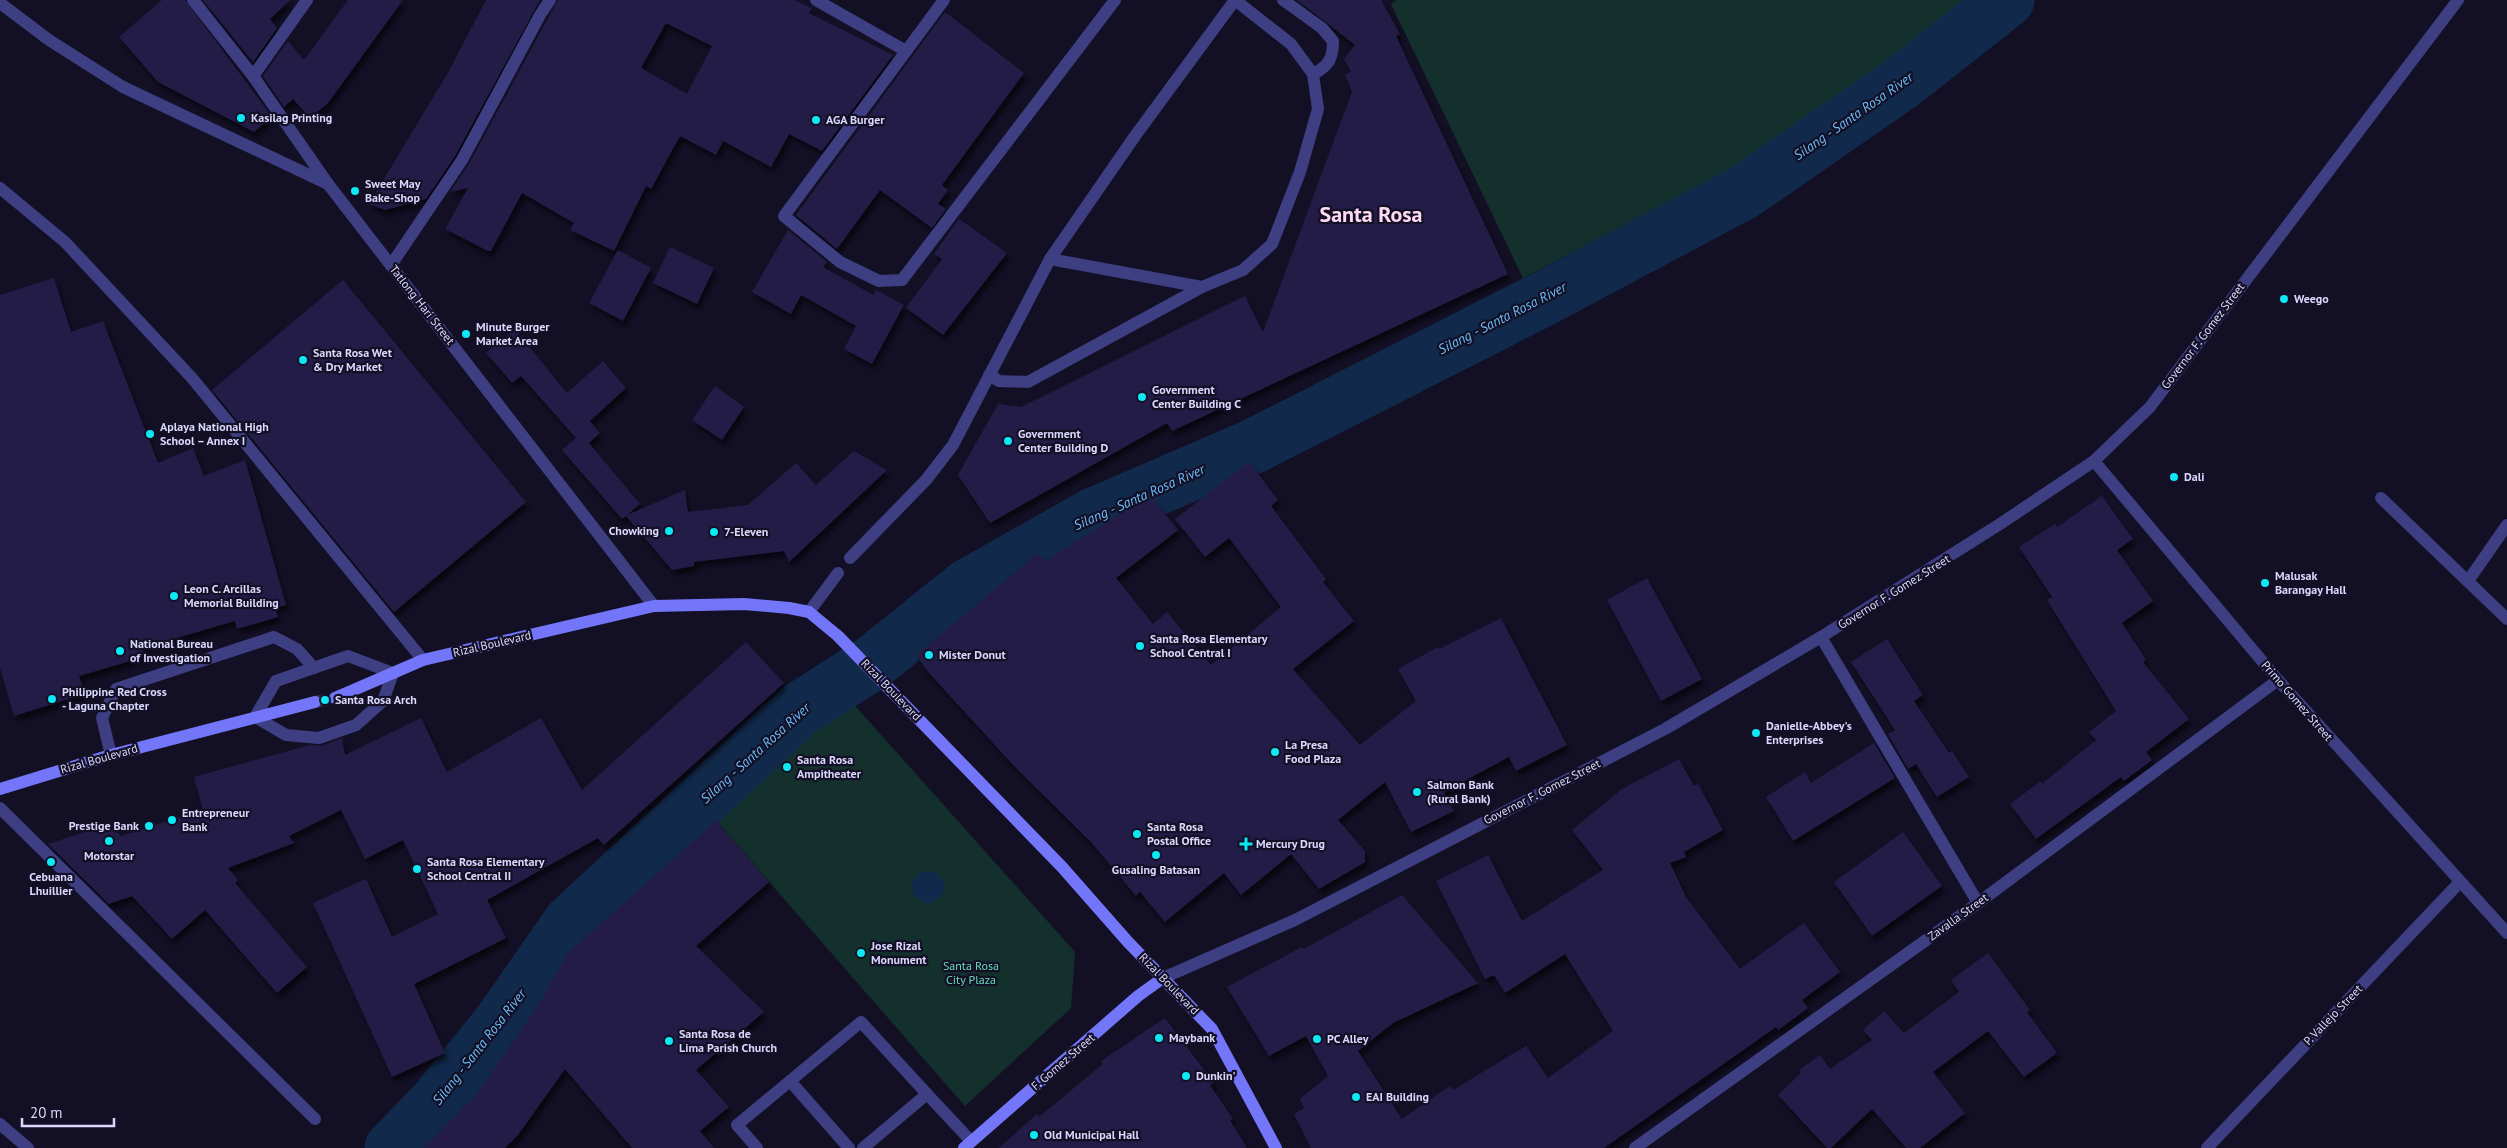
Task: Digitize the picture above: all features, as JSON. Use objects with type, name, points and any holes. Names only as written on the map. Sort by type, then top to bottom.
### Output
[{"type":"main road","name":"Rizal Boulevard","points":[[335,698],[423,660],[654,606],[744,604],[809,612],[838,636],[1062,867],[1212,1029],[1276,1148]]},
{"type":"main road","name":"Rizal Boulevard","points":[[0,789],[111,755],[315,702]]},
{"type":"main road","name":"F. Gomez Street","points":[[968,1145],[1138,996],[1163,978]]},
{"type":"street","name":"Tatlong Hari Street","points":[[193,0],[253,76],[328,184],[654,606]]},
{"type":"street","points":[[253,76],[306,0]]},
{"type":"street","points":[[391,265],[462,160],[550,0]]},
{"type":"street","points":[[816,0],[906,51]]},
{"type":"street","points":[[944,0],[784,216],[840,262],[879,281],[902,280],[1115,0]]},
{"type":"street","points":[[850,558],[926,480],[953,445],[989,375],[1050,259],[1135,136],[1235,0],[1290,44],[1313,74],[1318,109],[1312,135],[1288,209],[1272,244],[1243,270],[1202,287],[1028,382],[999,381],[989,375]]},
{"type":"street","points":[[1283,0],[1322,28],[1333,41],[1333,56],[1326,67],[1313,74]]},
{"type":"street","name":"Governor F. Gomez Street","points":[[1163,978],[1295,920],[1656,734],[1821,638],[2094,461],[2150,407],[2458,0]]},
{"type":"street","points":[[0,3],[49,40],[123,87],[328,184]]},
{"type":"street","points":[[0,188],[65,242],[192,378],[423,660]]},
{"type":"street","points":[[1050,259],[1202,287]]},
{"type":"street","name":"Primo Gomez Street","points":[[2094,461],[2278,680],[2459,883],[2507,933]]},
{"type":"street","points":[[2382,498],[2507,619]]},
{"type":"street","points":[[2468,581],[2507,525]]},
{"type":"street","points":[[809,612],[838,573]]},
{"type":"street","points":[[111,755],[102,718],[116,689],[274,637],[297,649],[314,668]]},
{"type":"street","points":[[1821,638],[1978,903]]},
{"type":"street","points":[[348,656],[392,673],[383,701],[356,725],[319,738],[286,735],[255,717],[276,681],[348,656]]},
{"type":"street","name":"Zavalla Street","points":[[1635,1148],[1978,903],[2278,680]]},
{"type":"street","points":[[0,808],[315,1119]]},
{"type":"street","name":"P. Vallejo Street","points":[[2207,1148],[2459,883]]},
{"type":"street","points":[[757,1148],[737,1125],[862,1022],[927,1094],[968,1145]]},
{"type":"street","points":[[790,1081],[849,1148]]},
{"type":"street","points":[[863,1148],[927,1094]]},
{"type":"street","points":[[0,1124],[28,1148]]},
{"type":"green space","points":[[1396,0],[1975,0],[1865,98],[1523,278],[1391,4]]},
{"type":"green space","name":"Santa Rosa City Plaza","points":[[849,699],[1075,952],[1071,1008],[965,1106],[716,821]]},
{"type":"water","points":[[928,871],[940,875],[944,887],[940,899],[928,903],[916,899],[912,887],[916,875]]},
{"type":"building","points":[[162,0],[185,0],[272,117],[254,132],[158,82],[119,37]]},
{"type":"building","points":[[203,0],[290,0],[270,19],[277,28],[253,62]]},
{"type":"building","points":[[348,0],[403,0],[328,103],[310,118],[293,99],[284,107],[263,76],[288,41],[304,60]]},
{"type":"building","points":[[486,0],[540,0],[455,156],[426,199],[385,210],[369,204],[449,71]]},
{"type":"building","points":[[558,0],[794,0],[812,8],[809,13],[893,55],[822,151],[789,134],[771,167],[723,141],[716,155],[680,136],[651,189],[646,186],[614,251],[570,230],[574,223],[522,193],[491,251],[445,229],[468,188],[450,192],[469,164]],"holes":[[[666,23],[712,46],[687,94],[641,68]]]},
{"type":"building","points":[[1297,0],[1381,0],[1400,34],[1396,36],[1508,274],[1172,431],[1167,423],[990,523],[958,475],[998,404],[1021,407],[1245,296],[1263,332],[1352,92],[1345,75],[1351,72],[1344,59],[1355,45]]},
{"type":"building","points":[[945,12],[1024,73],[942,185],[948,190],[938,204],[946,209],[932,228],[880,190],[837,249],[796,215]]},
{"type":"building","points":[[959,219],[1007,253],[943,335],[906,308],[942,259],[934,254]]},
{"type":"building","points":[[788,230],[827,262],[823,267],[873,295],[876,290],[904,305],[872,364],[844,349],[856,326],[801,295],[791,314],[752,292]]},
{"type":"building","points":[[670,247],[714,268],[697,304],[653,283]]},
{"type":"building","points":[[618,250],[651,268],[623,321],[589,303]]},
{"type":"building","points":[[54,278],[71,332],[103,321],[158,463],[193,448],[204,476],[245,460],[286,605],[275,608],[278,617],[237,629],[235,621],[142,648],[144,657],[79,676],[85,694],[14,716],[0,668],[0,295]]},
{"type":"building","points":[[343,280],[526,502],[394,612],[212,390]]},
{"type":"building","points":[[515,329],[567,393],[603,361],[626,388],[590,421],[600,433],[589,443],[640,504],[627,515],[685,490],[688,512],[748,505],[796,463],[816,485],[854,451],[887,470],[789,562],[784,551],[694,562],[694,566],[672,570],[626,516],[622,519],[562,450],[576,438],[521,376],[512,383],[486,353]]},
{"type":"building","points":[[715,386],[744,407],[722,440],[692,420]]},
{"type":"building","points":[[1249,462],[1278,500],[1271,506],[1326,579],[1323,582],[1354,621],[1293,669],[1360,745],[1416,701],[1398,669],[1438,647],[1439,649],[1501,618],[1567,745],[1516,771],[1509,757],[1444,792],[1454,811],[1411,832],[1385,782],[1338,820],[1365,851],[1365,862],[1319,889],[1291,854],[1241,895],[1224,873],[1165,922],[1140,892],[1136,896],[1091,842],[1015,767],[928,672],[916,655],[1038,553],[1045,561],[1125,511],[1153,499],[1178,530],[1116,578],[1153,624],[1167,612],[1211,665],[1281,607],[1229,538],[1205,557],[1175,519]]},
{"type":"building","points":[[2102,496],[2133,539],[2117,550],[2153,601],[2122,623],[2146,660],[2143,662],[2189,719],[2146,752],[2152,760],[2124,781],[2121,777],[2036,839],[2010,804],[2041,781],[2042,784],[2096,740],[2089,732],[2116,711],[2047,600],[2052,597],[2019,547],[2055,524],[2057,527]]},
{"type":"building","points":[[1647,578],[1702,679],[1661,701],[1607,600]]},
{"type":"building","points":[[1887,639],[1923,695],[1914,701],[1949,753],[1952,751],[1969,777],[1937,797],[1916,764],[1908,769],[1888,734],[1895,730],[1851,662]]},
{"type":"building","points":[[746,642],[784,683],[604,845],[598,838],[487,900],[506,938],[414,984],[445,1053],[392,1077],[313,903],[366,879],[392,937],[438,914],[403,840],[365,859],[341,810],[289,836],[294,843],[228,868],[238,880],[235,883],[307,967],[277,993],[205,910],[172,939],[132,896],[109,904],[48,844],[109,824],[121,836],[203,810],[194,777],[310,745],[322,746],[342,738],[345,755],[421,718],[447,772],[541,718],[582,790]]},
{"type":"building","points":[[1874,743],[1895,778],[1793,841],[1766,797],[1805,772],[1811,783]]},
{"type":"building","points":[[1679,759],[1694,786],[1698,784],[1723,830],[1684,852],[1686,857],[1670,863],[1686,897],[1740,969],[1804,923],[1840,972],[1802,1000],[1808,1008],[1778,1030],[1776,1027],[1604,1148],[1311,1148],[1294,1114],[1304,1108],[1300,1099],[1328,1076],[1306,1036],[1269,1056],[1227,987],[1302,947],[1304,949],[1402,895],[1478,983],[1393,1023],[1358,1051],[1402,1119],[1450,1086],[1453,1090],[1526,1046],[1548,1078],[1613,1031],[1565,954],[1505,993],[1494,975],[1485,979],[1436,881],[1488,855],[1522,921],[1603,870],[1572,830],[1622,789]]},
{"type":"building","points":[[716,821],[769,882],[696,946],[764,1012],[696,1070],[729,1107],[700,1131],[714,1148],[632,1148],[565,1069],[518,1135],[505,1148],[424,1148],[468,1103],[469,1106],[541,1001],[568,953]]},
{"type":"building","points":[[1903,832],[1942,886],[1872,936],[1834,882]]},
{"type":"building","points":[[1988,953],[2030,1010],[2027,1012],[2057,1053],[2024,1077],[1988,1031],[1933,1072],[1965,1113],[1920,1148],[1906,1148],[1872,1109],[1831,1148],[1827,1148],[1778,1095],[1801,1073],[1799,1070],[1820,1055],[1830,1069],[1872,1040],[1863,1030],[1884,1011],[1904,1033],[1959,992],[1951,980]]},
{"type":"building","points":[[1165,1018],[1214,1083],[1210,1085],[1233,1119],[1230,1120],[1247,1148],[999,1148],[1037,1114],[1039,1117],[1103,1064],[1101,1061]]},
{"type":"waterway","name":"Silang - Santa Rosa River","points":[[392,1148],[435,1104],[501,1022],[570,923],[800,709],[872,663],[968,586],[1094,515],[1254,446],[1543,299],[1744,192],[1903,82],[2007,0]]},
{"type":"tunnel","points":[[315,702],[335,698]]},
{"type":"place","name":"Kasilag Printing","points":[[241,118]]},
{"type":"place","name":"AGA Burger","points":[[816,120]]},
{"type":"place","name":"Sweet May Bake-Shop","points":[[355,191]]},
{"type":"place","name":"Weego","points":[[2284,299]]},
{"type":"place","name":"Minute Burger Market Area","points":[[466,334]]},
{"type":"place","name":"Santa Rosa Wet & Dry Market","points":[[303,360]]},
{"type":"place","name":"Government Center Building C","points":[[1142,397]]},
{"type":"place","name":"Aplaya National High School – Annex I","points":[[150,434]]},
{"type":"place","name":"Government Center Building D","points":[[1008,441]]},
{"type":"place","name":"Dali","points":[[2174,477]]},
{"type":"place","name":"Chowking","points":[[669,531]]},
{"type":"place","name":"7-Eleven","points":[[714,532]]},
{"type":"place","name":"Malusak Barangay Hall","points":[[2265,583]]},
{"type":"place","name":"Leon C. Arcillas Memorial Building","points":[[174,596]]},
{"type":"place","name":"Santa Rosa Elementary School Central I","points":[[1140,646]]},
{"type":"place","name":"National Bureau of Investigation","points":[[120,651]]},
{"type":"place","name":"Mister Donut","points":[[929,655]]},
{"type":"place","name":"Philippine Red Cross - Laguna Chapter","points":[[52,699]]},
{"type":"place","name":"Santa Rosa Arch","points":[[325,700]]},
{"type":"place","name":"Danielle-Abbey's Enterprises","points":[[1756,733]]},
{"type":"place","name":"La Presa Food Plaza","points":[[1275,752]]},
{"type":"place","name":"Santa Rosa Ampitheater","points":[[787,767]]},
{"type":"place","name":"Salmon Bank (Rural Bank)","points":[[1417,792]]},
{"type":"place","name":"Entrepreneur Bank","points":[[172,820]]},
{"type":"place","name":"Prestige Bank","points":[[149,826]]},
{"type":"place","name":"Santa Rosa Postal Office","points":[[1137,834]]},
{"type":"place","name":"Motorstar","points":[[109,841]]},
{"type":"place","name":"Mercury Drug","points":[[1246,844]]},
{"type":"place","name":"Gusaling Batasan","points":[[1156,855]]},
{"type":"place","name":"Cebuana Lhuillier","points":[[51,862]]},
{"type":"place","name":"Santa Rosa Elementary School Central II","points":[[417,869]]},
{"type":"place","name":"Jose Rizal Monument","points":[[861,953]]},
{"type":"place","name":"Maybank","points":[[1159,1038]]},
{"type":"place","name":"PC Alley","points":[[1317,1039]]},
{"type":"place","name":"Santa Rosa de Lima Parish Church","points":[[669,1041]]},
{"type":"place","name":"Dunkin'","points":[[1186,1076]]},
{"type":"place","name":"EAI Building","points":[[1356,1097]]},
{"type":"place","name":"Old Municipal Hall","points":[[1034,1135]]},
{"type":"district","name":"Santa Rosa","points":[[1371,214]]}]
